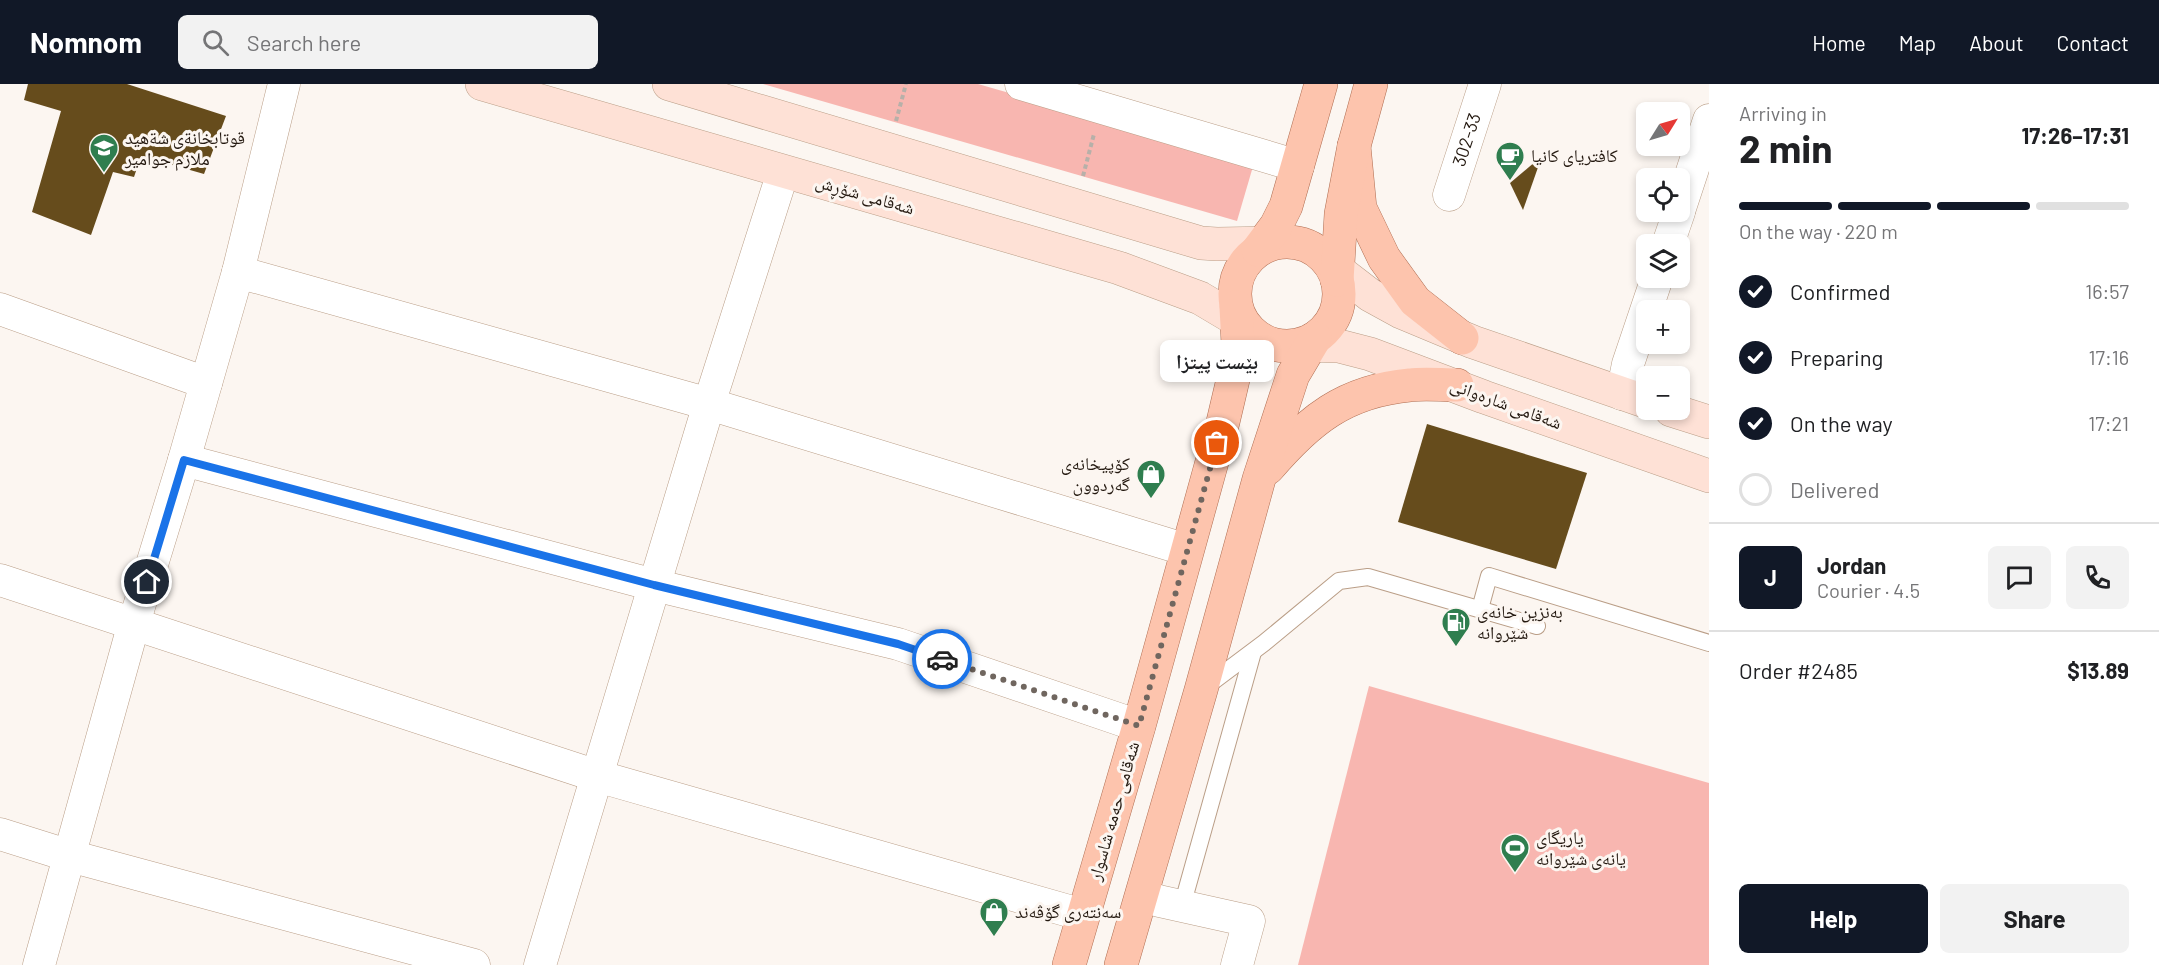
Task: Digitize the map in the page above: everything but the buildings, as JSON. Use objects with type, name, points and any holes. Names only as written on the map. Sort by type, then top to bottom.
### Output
[{"type":"main road","name":"شەقامی شۆڕش","points":[[482,84],[1119,268],[1200,298],[1238,316]]},
{"type":"main road","points":[[669,84],[704,89],[1201,243],[1264,245],[1289,241],[1305,244],[1319,253],[1335,272],[1370,296],[1401,312],[1499,352],[1634,398]]},
{"type":"main road","points":[[1308,343],[1284,346],[1268,343],[1253,334],[1238,316],[1234,291],[1237,275],[1245,261],[1264,245],[1286,206],[1321,84]]},
{"type":"main road","points":[[1121,965],[1201,690],[1259,479],[1293,375],[1308,343],[1327,327],[1335,313],[1339,297],[1335,272],[1341,214],[1354,146],[1371,84]]},
{"type":"main road","points":[[1354,146],[1360,208],[1384,258],[1415,301],[1462,338]]},
{"type":"main road","points":[[1119,268],[1135,223]]},
{"type":"main road","name":"شەقامی حەمە شاسوار","points":[[1069,965],[1200,506],[1234,371],[1238,344],[1238,316]]},
{"type":"main road","name":"شەقامی شارەوانی","points":[[1308,343],[1339,346],[1370,354],[1709,476]]},
{"type":"main road","points":[[1259,479],[1293,438],[1335,408],[1352,399],[1388,387],[1413,384],[1470,391],[1499,352]]},
{"type":"main road","points":[[1690,416],[1709,422]]},
{"type":"main road","points":[[1120,787],[1171,795]]},
{"type":"street","points":[[39,965],[134,623],[238,272],[284,84]]},
{"type":"street","points":[[1021,84],[1105,96],[1298,166]]},
{"type":"street","name":"302-33","points":[[1449,195],[1485,84]]},
{"type":"street","points":[[1690,177],[1709,120]]},
{"type":"street","points":[[540,965],[709,404],[783,172]]},
{"type":"street","points":[[238,272],[709,404],[1186,550]]},
{"type":"street","points":[[1634,398],[1628,364],[1654,288]]},
{"type":"street","points":[[0,309],[206,383]]},
{"type":"street","points":[[184,460],[654,585],[898,644],[1139,726]]},
{"type":"street","points":[[0,580],[597,776],[1083,915]]},
{"type":"street","points":[[0,834],[70,856],[474,965]]},
{"type":"street","points":[[1142,895],[1249,921],[1237,965]]},
{"type":"lane","points":[[1480,609],[1489,576],[1709,643]]},
{"type":"lane","points":[[1201,690],[1253,652],[1339,581],[1368,577],[1537,626]]},
{"type":"lane","points":[[1182,906],[1253,652]]},
{"type":"path","points":[[895,124],[906,84]]},
{"type":"path","points":[[1083,177],[1105,96]]},
{"type":"shaded area","points":[[763,84],[978,84],[1254,163],[1237,221]]},
{"type":"shaded area","name":"یاریگای یانەی شێروانە","points":[[1369,686],[1709,783],[1709,965],[1298,965]]},
{"type":"way so far","points":[[942,659],[1139,726],[1217,443]]},
{"type":"place","name":"قوتابخانةى شةهيد ملازم جوامير","points":[[104,174]]},
{"type":"place","name":"کافتریای کانیا","points":[[1510,182]]},
{"type":"place","name":"بێست پیتزا","points":[[1217,443]]},
{"type":"place","name":"کۆپیخانەی گەردوون","points":[[1151,500]]},
{"type":"place","name":"بەنزین خانەی شێروانە","points":[[1456,648]]},
{"type":"place","name":"یاریگای یانەی شێروانە","points":[[1515,874]]},
{"type":"place","name":"سەنتەری گۆڤەند","points":[[994,938]]},
{"type":"route","points":[[147,582],[184,460],[654,585],[898,644],[942,659]]}]
